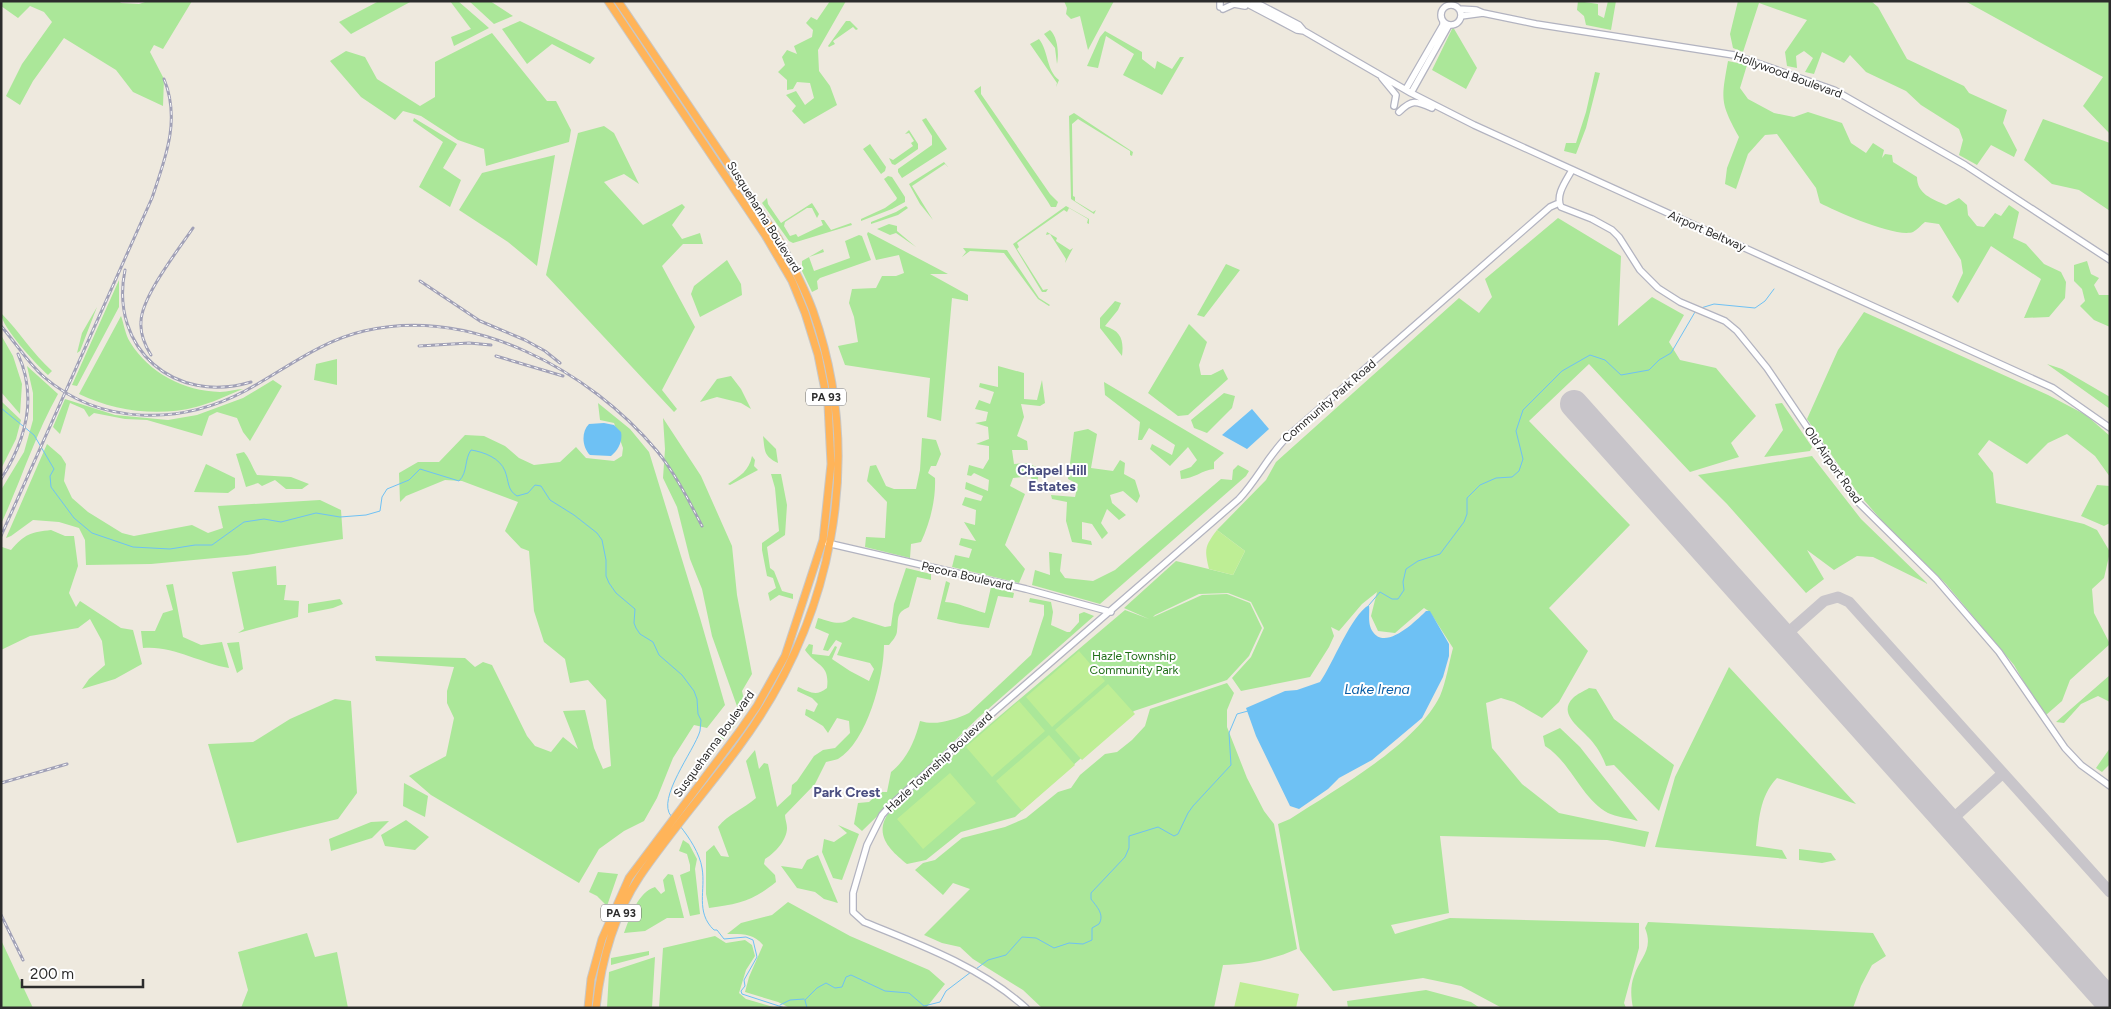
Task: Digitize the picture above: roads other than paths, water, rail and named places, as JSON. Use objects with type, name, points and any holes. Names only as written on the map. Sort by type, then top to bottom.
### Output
[{"type":"highway","name":"Susquehanna Boulevard","points":[[596,1008],[603,961],[619,918],[640,877],[751,730],[780,681],[805,630],[824,571],[830,478],[830,435],[824,382],[805,313],[792,282],[770,242],[608,1]]},
{"type":"highway","name":"Susquehanna Boulevard","points":[[588,1008],[595,962],[616,903],[629,878],[740,732],[774,677],[791,641],[827,543],[837,500],[838,432],[830,371],[812,310],[798,276],[778,238],[618,1]]},
{"type":"street","name":"Airport Beltway","points":[[1242,1],[1267,12],[1297,30],[1304,31],[1408,91],[1474,125],[2053,388],[2085,408],[2110,428]]},
{"type":"street","name":"Airport Beltway","points":[[1255,1],[1267,12]]},
{"type":"street","points":[[1221,6],[1240,4],[1267,12]]},
{"type":"street","points":[[1453,5],[1460,9],[1461,16],[1458,23],[1449,25],[1440,38],[1423,72],[1408,91],[1443,25],[1442,12],[1446,6],[1453,5]]},
{"type":"street","name":"Hollywood Boulevard","points":[[1460,9],[1476,10],[1482,13],[1536,24],[1734,55],[1834,90],[1965,165],[2110,260]]},
{"type":"street","name":"Hollywood Boulevard","points":[[1461,16],[1482,13]]},
{"type":"street","points":[[1443,21],[1449,25]]},
{"type":"street","points":[[1423,72],[1422,68],[1427,53]]},
{"type":"street","points":[[1375,71],[1396,95],[1394,106]]},
{"type":"street","points":[[1399,112],[1408,103],[1413,102],[1474,125]]},
{"type":"street","points":[[1559,203],[1560,194],[1572,170]]},
{"type":"street","name":"Community Park Road","points":[[1111,612],[1239,499],[1248,490],[1270,456],[1287,437],[1550,207],[1559,203]]},
{"type":"street","name":"Old Airport Road","points":[[1559,203],[1564,210],[1592,219],[1612,230],[1619,237],[1640,270],[1658,288],[1680,302],[1725,322],[1742,336],[1767,368],[1857,501],[1936,579],[1999,652],[2065,748],[2081,765],[2110,786]]},
{"type":"street","name":"Pecora Boulevard","points":[[827,543],[1111,612]]},
{"type":"street","name":"Hazle Township Boulevard","points":[[1026,1008],[1007,992],[952,960],[859,918],[853,912],[853,894],[867,845],[882,816],[890,806],[981,722],[1111,612]]},
{"type":"water","points":[[1252,409],[1269,429],[1247,449],[1222,435]]},
{"type":"water","points":[[604,423],[614,425],[621,432],[619,446],[611,456],[590,455],[584,444],[586,427],[589,424]]},
{"type":"water","name":"Lake Irena","points":[[1369,605],[1371,629],[1379,637],[1386,638],[1401,632],[1426,611],[1430,611],[1449,644],[1449,656],[1443,677],[1422,718],[1372,760],[1339,778],[1328,789],[1299,809],[1290,806],[1256,736],[1246,708],[1285,691],[1297,690],[1320,682],[1349,629],[1362,610]]},
{"type":"waterway","points":[[1701,308],[1714,304],[1755,308],[1765,301],[1774,289]]},
{"type":"waterway","points":[[1369,605],[1380,592],[1392,599],[1398,599],[1404,590],[1403,582],[1406,569],[1418,561],[1440,554],[1464,522],[1467,514],[1467,498],[1480,485],[1496,478],[1512,477],[1519,471],[1523,459],[1516,431],[1523,410],[1562,371],[1590,355],[1605,360],[1621,375],[1649,370],[1659,360],[1671,353],[1695,312]]},
{"type":"waterway","points":[[1,408],[34,435],[54,469],[50,476],[51,487],[74,518],[92,533],[133,547],[170,549],[195,545],[212,545],[244,522],[264,519],[281,522],[316,513],[340,517],[366,515],[380,511],[382,497],[387,489],[409,480],[420,469],[459,481],[464,474],[467,458],[471,450],[486,454],[503,466],[510,488],[517,496],[528,493],[535,485],[541,486],[550,500],[574,515],[597,533],[602,540],[606,560],[606,576],[616,593],[635,609],[634,623],[636,628],[640,634],[653,642],[659,655],[682,675],[694,691],[697,699],[698,714],[701,720],[700,731],[668,798],[668,808],[671,816]]},
{"type":"waterway","points":[[976,969],[988,960],[1006,955],[1022,937],[1036,938],[1054,948],[1069,943],[1083,944],[1092,940],[1092,928],[1099,924],[1101,917],[1099,910],[1091,899],[1091,893],[1125,857],[1129,848],[1129,836],[1158,827],[1174,836],[1178,834],[1193,806],[1231,765],[1229,733],[1237,714],[1248,711]]},
{"type":"waterway","points":[[680,826],[694,846],[701,863],[703,876],[702,901],[708,923],[724,939],[746,937],[753,940],[757,957],[744,980],[745,986],[741,991],[742,994],[785,1008]]},
{"type":"waterway","points":[[805,1000],[817,988],[826,983],[835,988],[842,987],[846,977],[851,975],[885,991],[909,993],[924,1006],[940,1002],[946,991],[971,972]]},
{"type":"waterway","points":[[780,1005],[790,1000],[804,999]]},
{"type":"waterway","points":[[805,1000],[807,1008]]},
{"type":"railway","points":[[1,536],[152,198],[166,154],[171,124],[169,94],[164,79]]},
{"type":"railway","points":[[151,355],[141,331],[143,312],[154,287],[193,228]]},
{"type":"railway","points":[[125,270],[123,298],[127,324],[138,346],[154,364],[174,378],[197,385],[223,387],[251,382]]},
{"type":"railway","points":[[420,281],[480,321],[525,340],[545,351],[560,363]]},
{"type":"railway","points":[[1,326],[38,371],[66,393],[90,405],[116,412],[142,415],[195,410],[220,402],[245,391],[317,349],[364,331],[405,326],[446,328],[486,337],[526,351],[563,371],[598,395],[629,422],[657,451],[670,468],[702,526]]},
{"type":"railway","points":[[419,346],[469,343],[491,345]]},
{"type":"railway","points":[[1,479],[17,449],[23,434],[26,418],[28,403],[27,387],[24,370],[18,354]]},
{"type":"railway","points":[[496,356],[563,376]]},
{"type":"railway","points":[[1,783],[67,764]]},
{"type":"railway","points":[[1,915],[23,960]]},
{"type":"district","name":"Chapel Hill Estates","points":[[1052,478]]},
{"type":"district","name":"Park Crest","points":[[847,792]]},
{"type":"park label","name":"Hazle Township Community Park","points":[[1134,663]]}]
